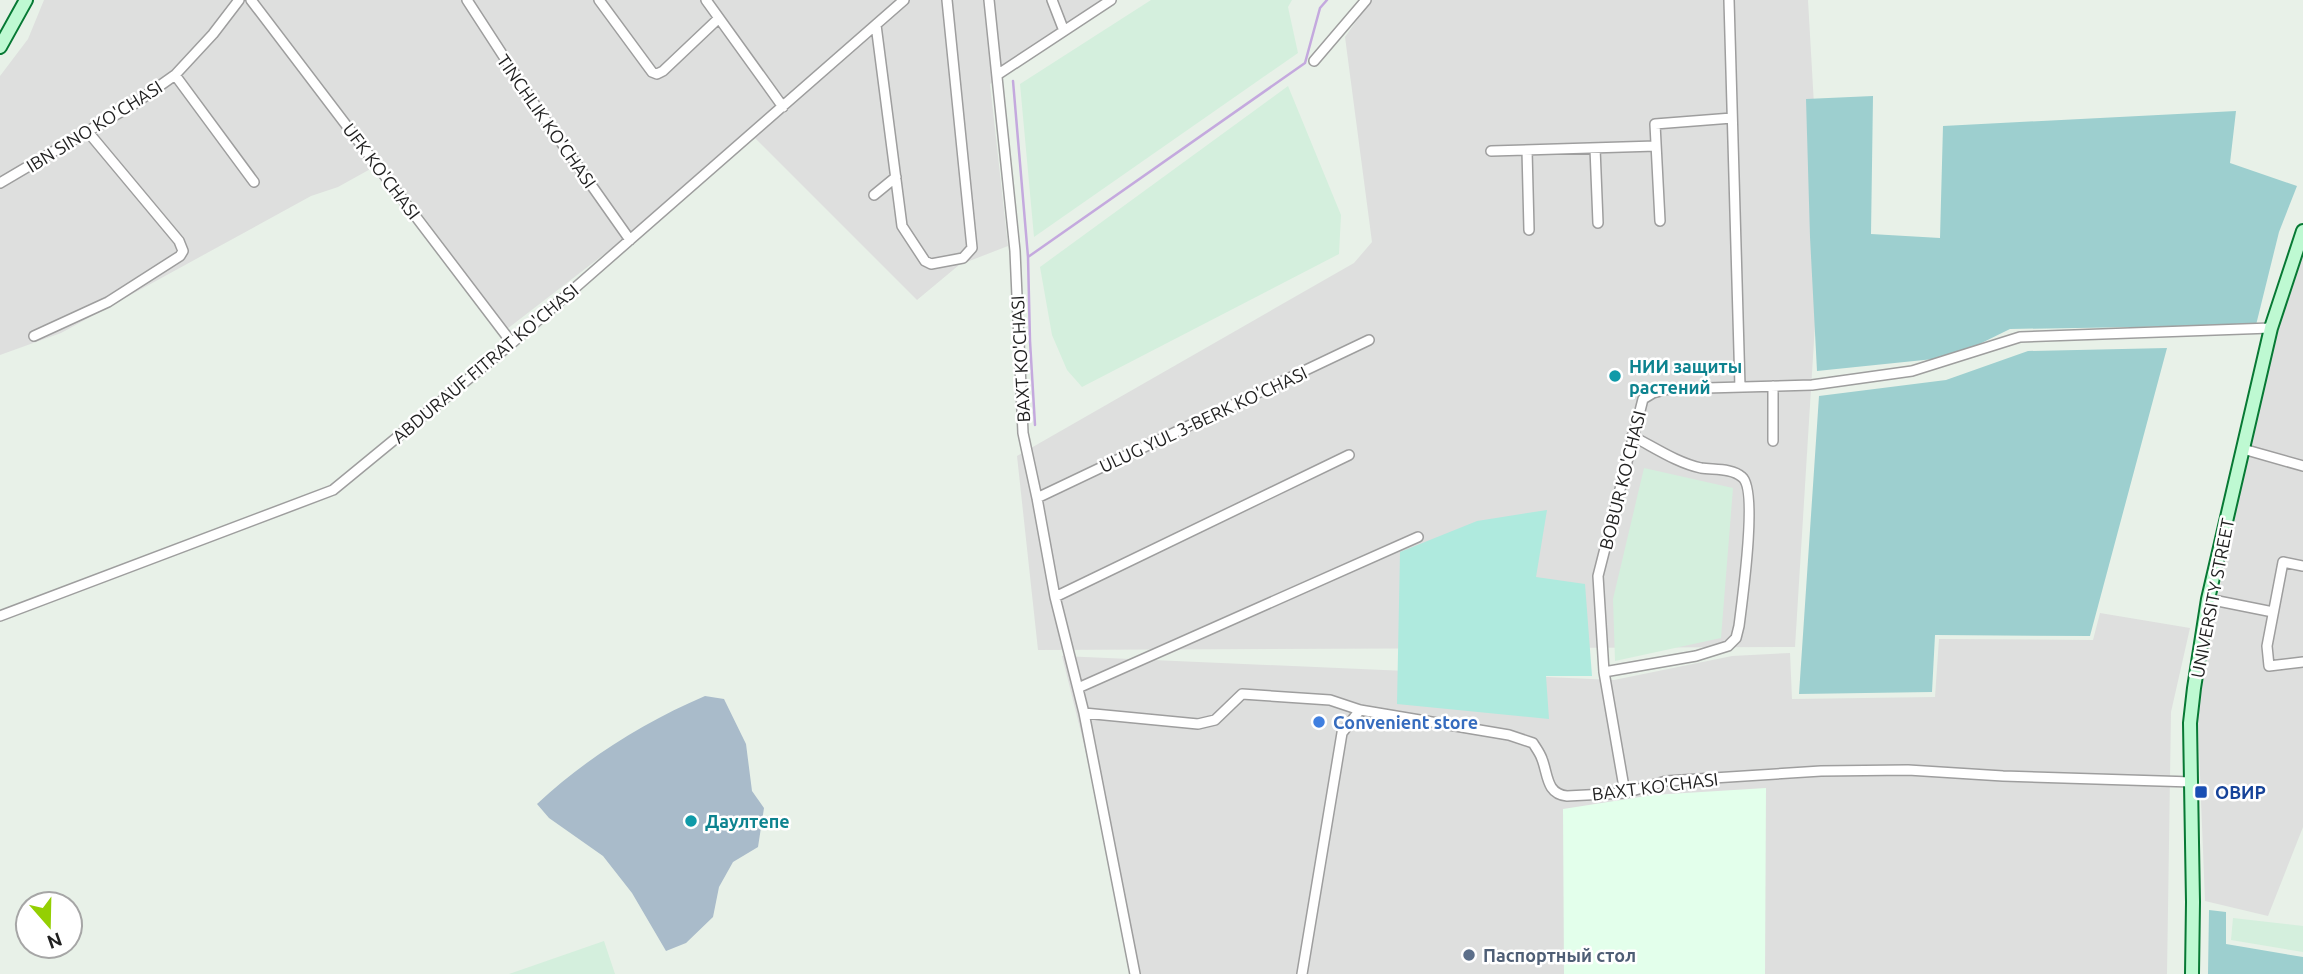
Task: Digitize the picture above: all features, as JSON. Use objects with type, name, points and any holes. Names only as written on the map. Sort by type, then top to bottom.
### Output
[{"type":"main road","points":[[0,38],[24,0]]},
{"type":"main road","points":[[0,47],[24,0]]},
{"type":"main road","name":"UNIVERSITY STREET","points":[[2192,974],[2190,723],[2208,599],[2272,328],[2303,231]]},
{"type":"street","name":"IBN SINO KO'CHASI","points":[[0,183],[134,104],[176,75],[239,0]]},
{"type":"street","name":"UFK KO'CHASI","points":[[251,0],[512,343]]},
{"type":"street","name":"TINCHLIK KO'CHASI","points":[[467,0],[537,108],[630,240]]},
{"type":"street","points":[[599,0],[652,72],[657,74],[719,18]]},
{"type":"street","points":[[706,0],[783,107]]},
{"type":"street","name":"ABDURAUF FITRAT KO'CHASI","points":[[0,616],[333,490],[512,343],[904,0]]},
{"type":"street","points":[[876,25],[902,226],[925,261],[932,264],[963,258],[972,248],[947,0]]},
{"type":"street","name":"BAXT KO'CHASI","points":[[989,0],[1014,251],[1023,433],[1055,597],[1084,713],[1135,974]]},
{"type":"street","points":[[1052,0],[1064,31]]},
{"type":"street","points":[[997,75],[1111,0]]},
{"type":"street","points":[[1314,61],[1366,0]]},
{"type":"street","points":[[1729,0],[1740,387]]},
{"type":"street","points":[[176,75],[254,182]]},
{"type":"street","points":[[1660,221],[1655,124],[1732,118]]},
{"type":"street","points":[[34,336],[108,302],[183,251],[179,241],[88,132]]},
{"type":"street","points":[[1491,150],[1656,146]]},
{"type":"street","points":[[1595,148],[1598,223]]},
{"type":"street","points":[[1527,150],[1529,230]]},
{"type":"street","points":[[874,195],[896,177]]},
{"type":"street","name":"BOBUR KO'CHASI","points":[[1625,793],[1604,672],[1598,576],[1643,399],[1669,389],[1812,385],[1912,371],[2020,337],[2272,328]]},
{"type":"street","name":"ULUG YUL 3-BERK KO'CHASI","points":[[1037,498],[1370,340]]},
{"type":"street","points":[[1773,386],[1773,440]]},
{"type":"street","points":[[1604,672],[1696,656],[1728,646],[1737,638],[1739,626],[1749,531],[1745,479],[1740,474],[1686,464],[1632,436]]},
{"type":"street","points":[[2243,449],[2303,466]]},
{"type":"street","points":[[1055,597],[1349,455]]},
{"type":"street","points":[[1078,688],[1418,537]]},
{"type":"street","points":[[2303,566],[2283,562],[2267,646],[2269,666],[2303,662]]},
{"type":"street","points":[[2208,599],[2273,612]]},
{"type":"street","name":"BAXT KO'CHASI","points":[[1084,713],[1198,724],[1215,720],[1242,694],[1330,700],[1360,710],[1509,735],[1533,743],[1542,757],[1549,785],[1561,795],[1625,793],[1666,781],[1821,771],[1908,770],[2192,782]]},
{"type":"street","points":[[1301,974],[1342,733],[1360,710]]},
{"type":"shaded area","points":[[44,0],[1117,0],[990,84],[1008,246],[959,265],[917,300],[755,138],[507,329],[383,162],[338,187],[311,196],[61,333],[0,355],[0,76],[28,39]]},
{"type":"shaded area","points":[[1151,0],[1292,0],[1288,7],[1298,53],[1034,237],[1020,84]]},
{"type":"shaded area","points":[[1371,0],[1808,0],[1821,228],[1795,647],[1038,650],[1017,456],[1354,263],[1372,242],[1345,37]]},
{"type":"shaded area","points":[[1288,86],[1341,215],[1339,254],[1082,387],[1067,370],[1052,335],[1040,267]]},
{"type":"shaded area","points":[[1873,96],[1871,234],[1940,238],[1943,126],[2236,111],[2230,163],[2297,186],[2279,232],[2256,325],[2010,329],[1953,357],[1817,371],[1806,99]]},
{"type":"shaded area","points":[[2303,251],[2303,827],[2268,916],[2205,901],[2197,699],[2265,365]]},
{"type":"shaded area","points":[[2167,348],[2090,636],[1935,635],[1932,692],[1799,694],[1819,396],[1946,380],[2028,351]]},
{"type":"shaded area","points":[[1644,468],[1733,488],[1721,638],[1615,661],[1613,599]]},
{"type":"shaded area","points":[[1547,510],[1536,577],[1585,584],[1592,676],[1546,676],[1549,719],[1397,704],[1400,552],[1477,521]]},
{"type":"shaded area","points":[[2100,613],[2190,628],[2171,712],[2167,974],[1141,974],[1062,656],[1614,680],[1732,656],[1790,653],[1792,699],[1935,697],[1939,639],[2093,640]]},
{"type":"shaded area","points":[[705,696],[724,699],[746,744],[752,791],[764,808],[758,847],[733,862],[719,887],[713,917],[686,943],[666,951],[632,893],[603,856],[549,818],[537,804],[575,772],[616,743]]},
{"type":"shaded area","points":[[1766,788],[1765,974],[1564,974],[1563,809],[1653,795]]},
{"type":"shaded area","points":[[2209,910],[2226,912],[2226,944],[2303,957],[2303,974],[2208,974]]},
{"type":"shaded area","points":[[2233,918],[2303,926],[2303,952],[2231,940]]},
{"type":"shaded area","points":[[604,941],[615,974],[509,974]]},
{"type":"waterway","points":[[1028,257],[1305,63],[1320,8],[1327,0]]},
{"type":"waterway","points":[[1013,81],[1028,257],[1035,425]]},
{"type":"place","name":"НИИ защиты растений","points":[[1615,376]]},
{"type":"place","name":"Convenient store","points":[[1319,722]]},
{"type":"place","name":"ОВИР","points":[[2201,792]]},
{"type":"place","name":"Даултепе","points":[[691,821]]},
{"type":"place","name":"Паспортный стол","points":[[1469,955]]}]
